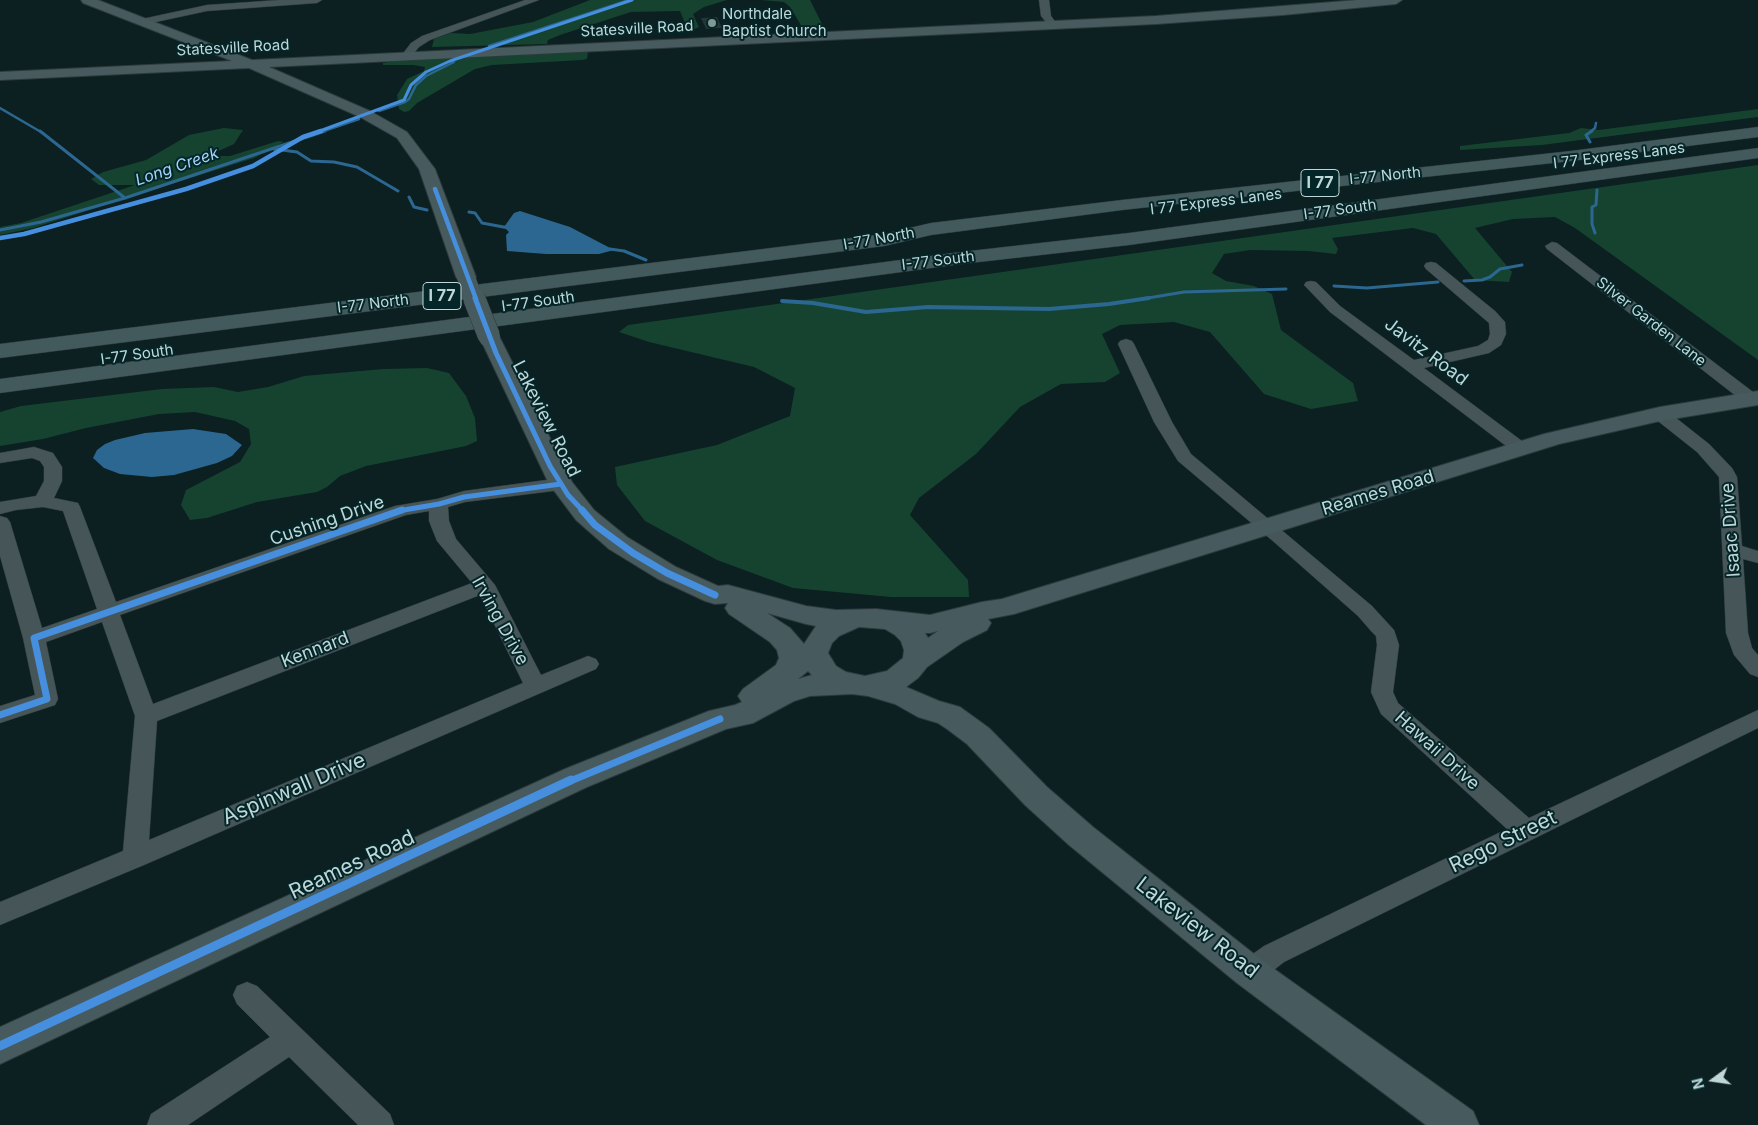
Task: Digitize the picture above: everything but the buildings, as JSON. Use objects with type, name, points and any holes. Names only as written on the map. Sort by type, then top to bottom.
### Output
[{"type":"highway","name":"I-77 North","points":[[0,351],[884,240],[932,229],[1122,205],[1562,157],[1758,132]]},
{"type":"highway","name":"I 77 Express Lanes","points":[[884,240],[935,237],[1267,196],[1516,169],[1758,138]]},
{"type":"highway","name":"I 77 Express Lanes","points":[[961,258],[1095,236],[1758,146]]},
{"type":"highway","name":"I-77 South","points":[[0,386],[961,258],[1129,239],[1758,153]]},
{"type":"highway","points":[[0,368],[427,315],[460,313],[478,308],[498,308],[528,302],[1247,202],[1267,196]]},
{"type":"highway","points":[[528,302],[1070,232],[1283,206],[1313,206]]},
{"type":"highway","points":[[0,375],[427,315]]},
{"type":"main road","name":"Lakeview Road","points":[[88,0],[228,54],[365,114],[385,124],[408,141],[430,177],[489,336],[561,484],[585,515],[618,543],[667,573],[715,594],[728,594],[806,615],[836,619],[859,618]]},
{"type":"main road","name":"Statesville Road","points":[[0,76],[1053,25],[1238,14],[1396,0]]},
{"type":"main road","name":"Reames Road","points":[[892,621],[930,624],[982,611],[1004,608],[1520,448],[1660,414],[1754,399]]},
{"type":"main road","name":"Lakeview Road","points":[[715,594],[722,602],[739,608],[780,635],[791,647],[793,658],[807,656]]},
{"type":"main road","name":"Reames Road","points":[[915,662],[953,635],[1004,608]]},
{"type":"main road","points":[[859,618],[876,618],[892,621],[905,628],[914,638],[918,650],[915,662],[908,671],[895,680],[861,685],[838,681],[826,673],[817,662],[807,656],[829,629],[840,623],[859,618]]},
{"type":"main road","name":"Reames Road","points":[[720,720],[733,707],[755,695],[807,656]]},
{"type":"main road","name":"Lakeview Road","points":[[915,662],[924,686],[949,715],[978,736],[1036,796],[1081,836],[1250,972],[1460,1125]]},
{"type":"main road","name":"Reames Road","points":[[0,1046],[576,778],[720,720],[742,715],[784,694],[808,686],[827,684],[861,685]]},
{"type":"main road","name":"Lakeview Road","points":[[861,685],[905,697],[929,709],[949,715]]},
{"type":"street","points":[[142,22],[206,8],[317,0]]},
{"type":"street","points":[[406,56],[415,45],[426,38],[534,0]]},
{"type":"street","points":[[1044,0],[1046,16],[1053,25]]},
{"type":"street","name":"Silver Garden Lane","points":[[1552,246],[1754,399]]},
{"type":"street","points":[[1410,366],[1483,350],[1490,347],[1498,334],[1496,322],[1490,314],[1431,266]]},
{"type":"street","name":"Javitz Road","points":[[1311,285],[1335,309],[1520,448]]},
{"type":"street","points":[[1126,344],[1164,422],[1184,457],[1268,527]]},
{"type":"street","name":"Isaac Drive","points":[[1660,414],[1703,448],[1726,472],[1737,633],[1742,650],[1758,670]]},
{"type":"street","points":[[0,458],[34,452],[47,457],[53,467],[53,482],[42,501]]},
{"type":"street","name":"Cushing Drive","points":[[34,638],[402,510],[439,504],[463,507],[521,499],[535,496],[561,484]]},
{"type":"street","points":[[0,508],[42,501],[71,507],[146,716],[135,858]]},
{"type":"street","name":"Irving Drive","points":[[439,504],[439,521],[447,541],[485,585],[536,686]]},
{"type":"street","points":[[0,522],[34,638],[47,698],[0,716]]},
{"type":"street","name":"Hawaii Drive","points":[[1268,527],[1365,611],[1386,635],[1388,645],[1382,692],[1389,708],[1526,831]]},
{"type":"street","points":[[1732,550],[1758,557]]},
{"type":"street","name":"Kennard","points":[[146,716],[485,585]]},
{"type":"street","name":"Aspinwall Drive","points":[[0,914],[588,664]]},
{"type":"street","name":"Rego Street","points":[[1250,972],[1274,954],[1758,718]]},
{"type":"street","points":[[247,995],[379,1125]]},
{"type":"street","points":[[162,1125],[291,1039]]},
{"type":"green space","points":[[590,0],[727,0],[704,7],[693,14],[699,27],[695,29],[687,28],[680,11],[631,12],[560,35],[548,40],[547,44],[432,47],[434,39],[451,33],[470,34],[533,22]]},
{"type":"green space","points":[[761,0],[810,0],[825,30],[811,30],[802,27],[790,7],[784,2]]},
{"type":"green space","points":[[588,52],[587,59],[582,60],[492,65],[475,69],[417,103],[409,111],[404,112],[399,109],[397,95],[407,79],[424,71],[425,67],[383,65],[383,63],[392,61]]},
{"type":"green space","points":[[1758,109],[1758,117],[1542,145],[1460,150],[1460,146],[1569,133],[1581,128],[1599,130]]},
{"type":"green space","points":[[224,128],[243,130],[234,144],[214,153],[214,156],[230,156],[278,141],[284,142],[254,158],[33,228],[0,235],[0,227],[21,223],[135,185],[99,185],[91,179],[103,172],[146,160],[189,135]]},
{"type":"green space","points":[[1758,165],[1758,360],[1575,228],[1555,217],[1513,219],[1475,228],[1512,272],[1509,282],[1475,280],[1436,234],[1413,228],[1332,238],[1338,249],[1336,254],[1308,251],[1250,250],[1224,254],[1212,273],[1226,281],[1254,286],[1272,294],[1281,330],[1353,383],[1358,401],[1311,409],[1264,394],[1210,332],[1174,322],[1120,325],[1102,334],[1120,373],[1105,382],[1061,384],[1020,407],[976,454],[919,498],[910,515],[968,580],[969,597],[891,597],[793,588],[717,560],[645,521],[617,485],[615,467],[717,445],[790,416],[795,388],[754,367],[649,342],[619,332],[628,325]]},
{"type":"green space","points":[[427,368],[449,373],[466,396],[475,418],[477,441],[466,446],[366,466],[340,476],[327,487],[317,492],[257,502],[207,518],[190,520],[181,505],[186,490],[240,462],[251,444],[249,429],[235,421],[195,412],[159,414],[86,428],[43,439],[0,446],[0,412],[21,406],[162,389],[214,387],[238,392],[268,387],[304,376],[383,369]]},
{"type":"water","points":[[520,211],[570,227],[614,250],[599,254],[546,254],[507,251],[506,235],[509,232],[504,227],[514,213]]},
{"type":"water","points":[[193,429],[226,434],[242,445],[232,456],[217,463],[174,475],[152,477],[120,474],[104,468],[93,458],[97,450],[115,440],[145,433]]},
{"type":"waterway","name":"Long Creek","points":[[489,46],[629,0]]},
{"type":"waterway","name":"Long Creek","points":[[379,111],[405,102],[409,99],[416,85],[426,76],[454,62]]},
{"type":"waterway","points":[[0,108],[41,132]]},
{"type":"waterway","name":"Long Creek","points":[[321,132],[359,119]]},
{"type":"waterway","points":[[1590,132],[1595,128],[1596,123]]},
{"type":"waterway","points":[[40,131],[125,198]]},
{"type":"waterway","name":"Long Creek","points":[[125,198],[325,131]]},
{"type":"waterway","points":[[1590,142],[1586,135],[1592,131]]},
{"type":"waterway","points":[[274,149],[297,152],[311,161],[334,162],[357,167],[398,191]]},
{"type":"waterway","points":[[1595,233],[1592,224],[1592,207],[1596,205],[1597,190]]},
{"type":"waterway","points":[[409,197],[414,207],[427,210]]},
{"type":"waterway","name":"Long Creek","points":[[0,230],[41,222],[125,198]]},
{"type":"waterway","points":[[469,212],[475,213],[482,223],[509,228]]},
{"type":"waterway","points":[[610,249],[624,251],[646,260]]},
{"type":"waterway","points":[[1464,281],[1482,280],[1490,277],[1500,269],[1522,265]]},
{"type":"waterway","points":[[1334,286],[1367,288],[1438,282]]},
{"type":"waterway","points":[[1142,299],[1184,292],[1286,289]]},
{"type":"waterway","points":[[782,301],[813,303],[866,312],[928,307],[1049,309],[1109,304],[1149,298]]},
{"type":"cycle path","points":[[0,238],[24,234],[186,189],[253,166],[303,137],[404,100],[411,85],[426,72],[450,61],[632,0]]},
{"type":"cycle path","points":[[435,189],[496,353],[550,466],[568,495],[595,525],[633,553],[667,573],[715,595]]},
{"type":"cycle path","points":[[0,715],[47,699],[34,638],[402,510],[439,504],[464,497],[561,484]]},
{"type":"cycle path","points":[[0,1046],[576,778],[720,719]]},
{"type":"place","name":"Northdale Baptist Church","points":[[712,23]]}]
